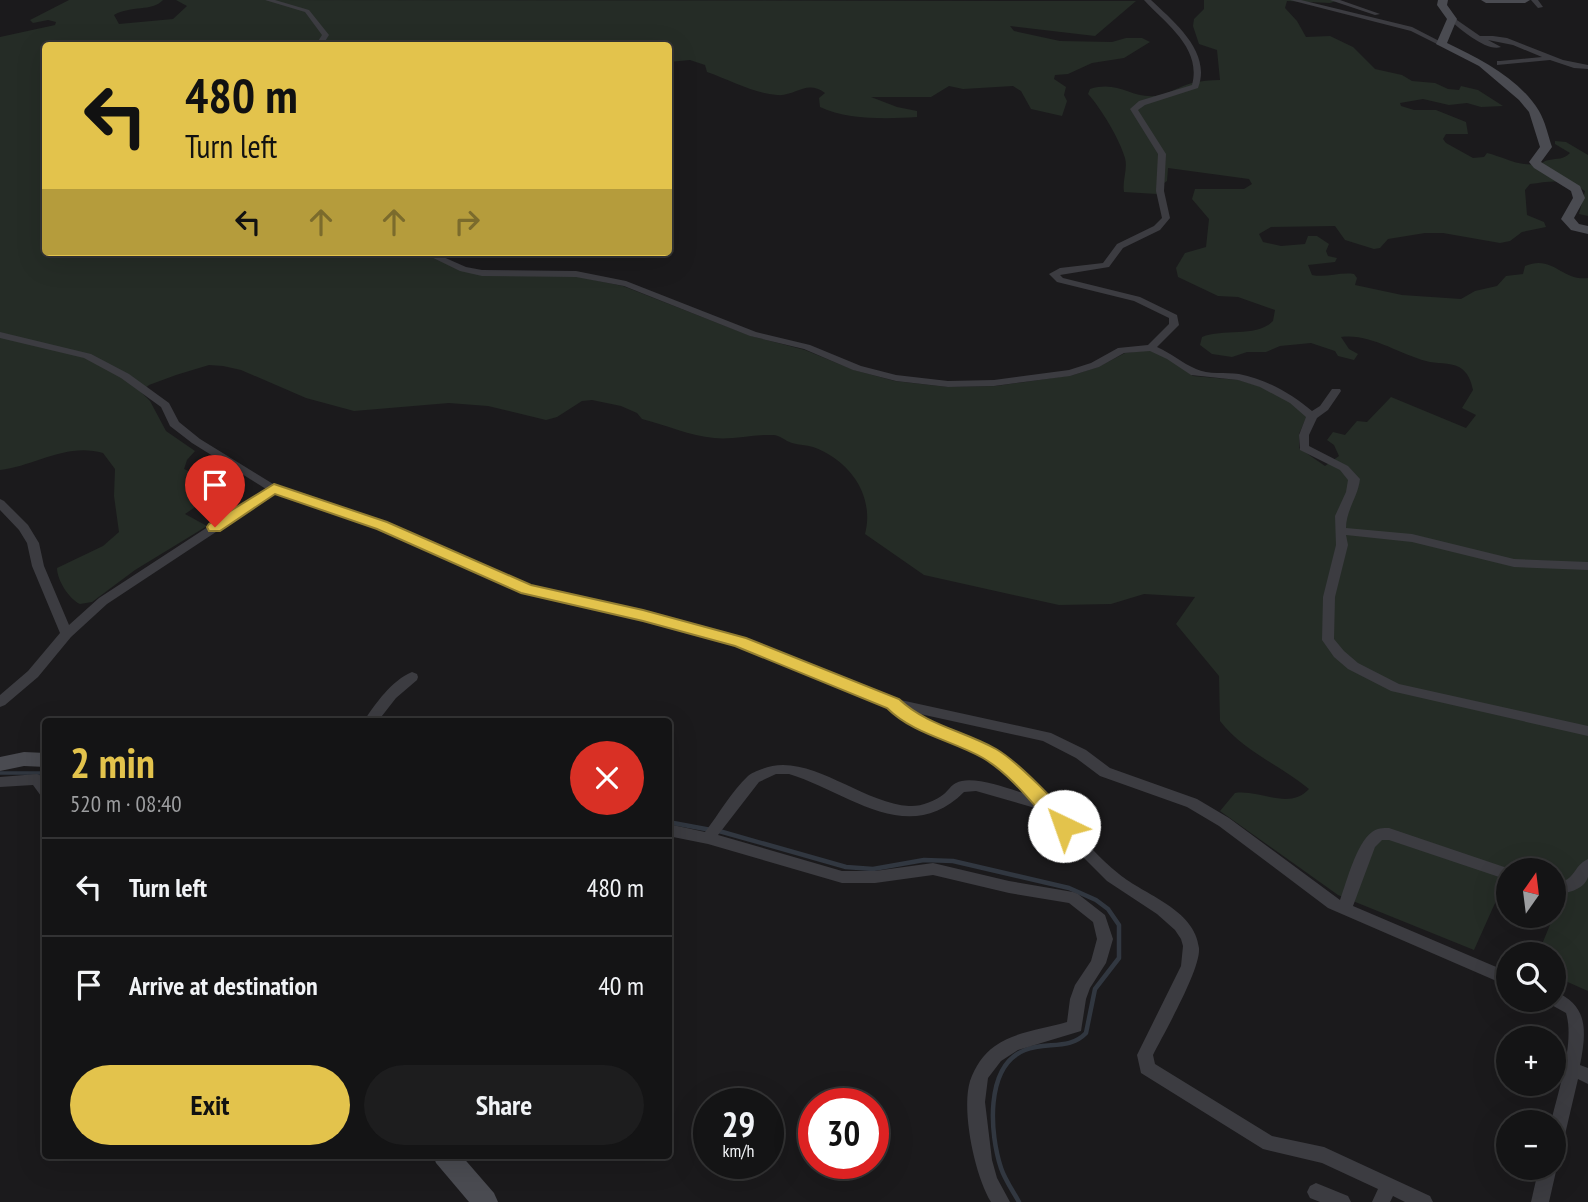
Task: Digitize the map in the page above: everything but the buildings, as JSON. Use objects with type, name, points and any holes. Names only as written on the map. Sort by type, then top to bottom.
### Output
[{"type":"street","points":[[268,0],[307,11],[326,35],[321,42]]},
{"type":"street","points":[[1147,0],[1180,31],[1197,59],[1198,70],[1195,86],[1142,103],[1134,109],[1162,153],[1160,191],[1166,218],[1157,228],[1120,246],[1106,265],[1054,274],[1060,280],[1137,299],[1174,317],[1174,325],[1151,348]]},
{"type":"street","points":[[1293,0],[1418,31]]},
{"type":"street","points":[[1333,0],[1375,13],[1418,31],[1483,64],[1530,106],[1546,147],[1535,162],[1576,189],[1579,198],[1567,219],[1575,227],[1588,230]]},
{"type":"street","points":[[1443,0],[1442,5],[1452,19],[1472,35],[1505,39],[1572,66],[1588,67]]},
{"type":"street","points":[[1486,0],[1525,0]]},
{"type":"street","points":[[1534,0],[1540,7]]},
{"type":"street","points":[[1441,44],[1446,38],[1452,19]]},
{"type":"street","points":[[1482,38],[1497,47]]},
{"type":"street","points":[[1500,63],[1554,59]]},
{"type":"street","points":[[434,256],[463,269],[482,273],[576,274],[626,284],[753,334],[807,347],[880,375],[924,383],[994,383],[1070,373],[1095,365],[1122,350],[1151,348],[1171,356],[1195,373],[1239,377],[1264,384],[1294,401],[1312,416]]},
{"type":"street","points":[[0,335],[87,356],[125,376],[165,405],[174,424],[196,442],[274,489],[382,526],[527,589],[643,615],[741,642],[893,703],[1046,737],[1077,752],[1105,772],[1192,803],[1224,822],[1344,909],[1496,974]]},
{"type":"street","points":[[1336,391],[1324,408],[1312,416],[1304,435],[1304,448],[1344,468],[1354,479],[1354,487],[1339,518],[1342,545],[1329,597],[1328,640],[1346,660],[1396,688],[1588,731]]},
{"type":"street","points":[[0,702],[33,674],[67,634],[103,601],[274,489]]},
{"type":"street","points":[[0,503],[24,528],[33,543],[38,566],[67,634]]},
{"type":"street","points":[[1340,531],[1412,538],[1514,563],[1588,566]]},
{"type":"street","points":[[373,718],[391,695],[412,677]]},
{"type":"street","points":[[893,703],[907,717],[990,754],[1014,772],[1104,870],[1174,918],[1188,936],[1192,950],[1189,966],[1145,1055],[1147,1068],[1269,1143],[1324,1156],[1424,1202]]},
{"type":"street","points":[[0,764],[24,759],[42,760]]},
{"type":"street","points":[[711,833],[754,778],[775,769],[789,769],[806,774],[876,805],[906,812],[919,813],[948,799],[960,788],[976,786],[1045,805]]},
{"type":"street","points":[[0,782],[37,779],[42,786]]},
{"type":"street","points":[[672,831],[711,833],[842,877],[875,877],[933,869],[1009,887],[1064,895],[1088,908],[1100,919],[1105,939],[1098,963],[1083,985],[1078,999],[1075,1026],[1061,1032],[1024,1039],[1002,1050],[990,1060],[977,1086],[982,1159],[987,1177],[1001,1202]]},
{"type":"street","points":[[1344,909],[1369,844],[1380,834],[1389,834],[1496,870]]},
{"type":"street","points":[[1566,888],[1574,885],[1588,865]]},
{"type":"street","points":[[1566,1004],[1575,1013],[1580,1072],[1566,1110]]},
{"type":"street","points":[[447,1159],[485,1202]]},
{"type":"street","points":[[1540,1202],[1545,1180]]},
{"type":"street","points":[[1381,1202],[1389,1185]]},
{"type":"street","points":[[1316,1192],[1342,1202]]},
{"type":"shaded area","points":[[69,0],[163,0],[153,6],[114,15],[119,24],[173,19],[187,6],[176,0],[1136,1],[1095,36],[1010,26],[1014,31],[1060,41],[1112,42],[1126,38],[1142,38],[1150,42],[1124,58],[1092,63],[1068,74],[1055,75],[1054,79],[1066,87],[1064,95],[1067,101],[1062,116],[1031,109],[1021,91],[1013,86],[963,89],[949,86],[931,97],[871,97],[917,111],[917,117],[881,118],[842,114],[820,107],[819,98],[825,93],[818,89],[806,88],[783,95],[759,92],[707,72],[705,65],[690,60],[672,62],[672,42],[42,42],[42,256],[430,256],[480,275],[575,276],[623,286],[751,336],[805,350],[854,370],[895,381],[948,387],[996,386],[1073,375],[1098,367],[1125,353],[1150,350],[1168,358],[1193,376],[1239,380],[1262,387],[1290,402],[1307,416],[1299,434],[1299,448],[1325,466],[1339,456],[1334,445],[1327,440],[1333,432],[1345,435],[1357,421],[1367,422],[1391,397],[1466,428],[1476,415],[1462,408],[1473,390],[1467,374],[1455,365],[1426,361],[1363,338],[1341,337],[1349,349],[1358,354],[1354,360],[1338,356],[1335,351],[1311,343],[1280,346],[1266,352],[1247,352],[1232,357],[1212,354],[1200,345],[1202,337],[1210,334],[1249,331],[1273,321],[1275,310],[1238,297],[1218,296],[1178,277],[1176,268],[1185,253],[1206,247],[1209,219],[1192,199],[1195,189],[1244,189],[1252,184],[1249,179],[1168,168],[1167,181],[1157,188],[1157,194],[1124,192],[1125,158],[1110,124],[1088,94],[1090,89],[1108,87],[1155,96],[1192,83],[1220,80],[1217,50],[1199,44],[1193,26],[1194,19],[1204,9],[1204,0],[1339,0],[1330,3],[1287,1],[1285,8],[1306,37],[1330,36],[1353,47],[1375,69],[1402,75],[1412,81],[1435,83],[1448,89],[1459,90],[1461,86],[1478,90],[1503,106],[1481,107],[1467,103],[1449,105],[1423,99],[1400,103],[1401,106],[1414,110],[1436,110],[1466,122],[1468,134],[1446,134],[1443,139],[1446,143],[1473,158],[1484,157],[1487,153],[1531,165],[1563,158],[1570,153],[1555,144],[1555,141],[1566,142],[1588,155],[1588,216],[1579,214],[1585,191],[1578,187],[1558,181],[1530,184],[1525,190],[1527,215],[1544,222],[1546,227],[1522,232],[1510,241],[1500,243],[1443,233],[1425,233],[1388,239],[1380,248],[1374,249],[1345,240],[1335,226],[1271,227],[1259,234],[1263,242],[1281,246],[1305,244],[1308,236],[1317,236],[1329,244],[1326,251],[1328,256],[1337,258],[1335,262],[1308,265],[1312,275],[1354,274],[1357,278],[1355,285],[1402,295],[1461,299],[1475,291],[1497,286],[1506,276],[1523,274],[1525,266],[1535,263],[1550,265],[1571,276],[1588,278],[1588,991],[1566,981],[1566,942],[1543,942],[1549,928],[1566,928],[1566,858],[1496,858],[1496,901],[1474,950],[1338,895],[1220,811],[1235,793],[1283,799],[1301,795],[1309,789],[1240,741],[1220,721],[1219,676],[1176,624],[1195,597],[1144,594],[1111,604],[1059,605],[924,575],[865,534],[867,520],[863,493],[848,470],[826,453],[792,443],[776,435],[705,437],[642,419],[637,413],[621,406],[592,400],[582,401],[557,417],[546,420],[488,406],[449,403],[354,411],[306,398],[241,370],[209,365],[149,385],[141,392],[150,401],[166,431],[195,451],[187,460],[184,469],[239,493],[222,509],[201,503],[185,514],[207,526],[135,570],[92,602],[76,602],[61,583],[57,568],[103,546],[119,532],[114,496],[115,469],[103,453],[76,450],[0,470],[0,37],[55,25],[56,22],[48,20],[33,23],[30,20]]},
{"type":"waterway","points":[[0,773],[42,773]]},
{"type":"waterway","points":[[672,823],[711,830]]},
{"type":"waterway","points":[[719,831],[846,867],[873,869],[924,860],[953,861],[1069,888],[1096,900],[1108,909],[1119,925],[1119,958],[1095,989],[1086,1033],[1065,1044],[1025,1050],[1012,1058],[1002,1071],[996,1086],[993,1120],[997,1154],[1005,1177],[1019,1202]]},
{"type":"route","points":[[215,527],[274,489],[382,526],[527,589],[643,615],[741,642],[893,703],[907,717],[990,754],[1014,772],[1064,826]]}]
